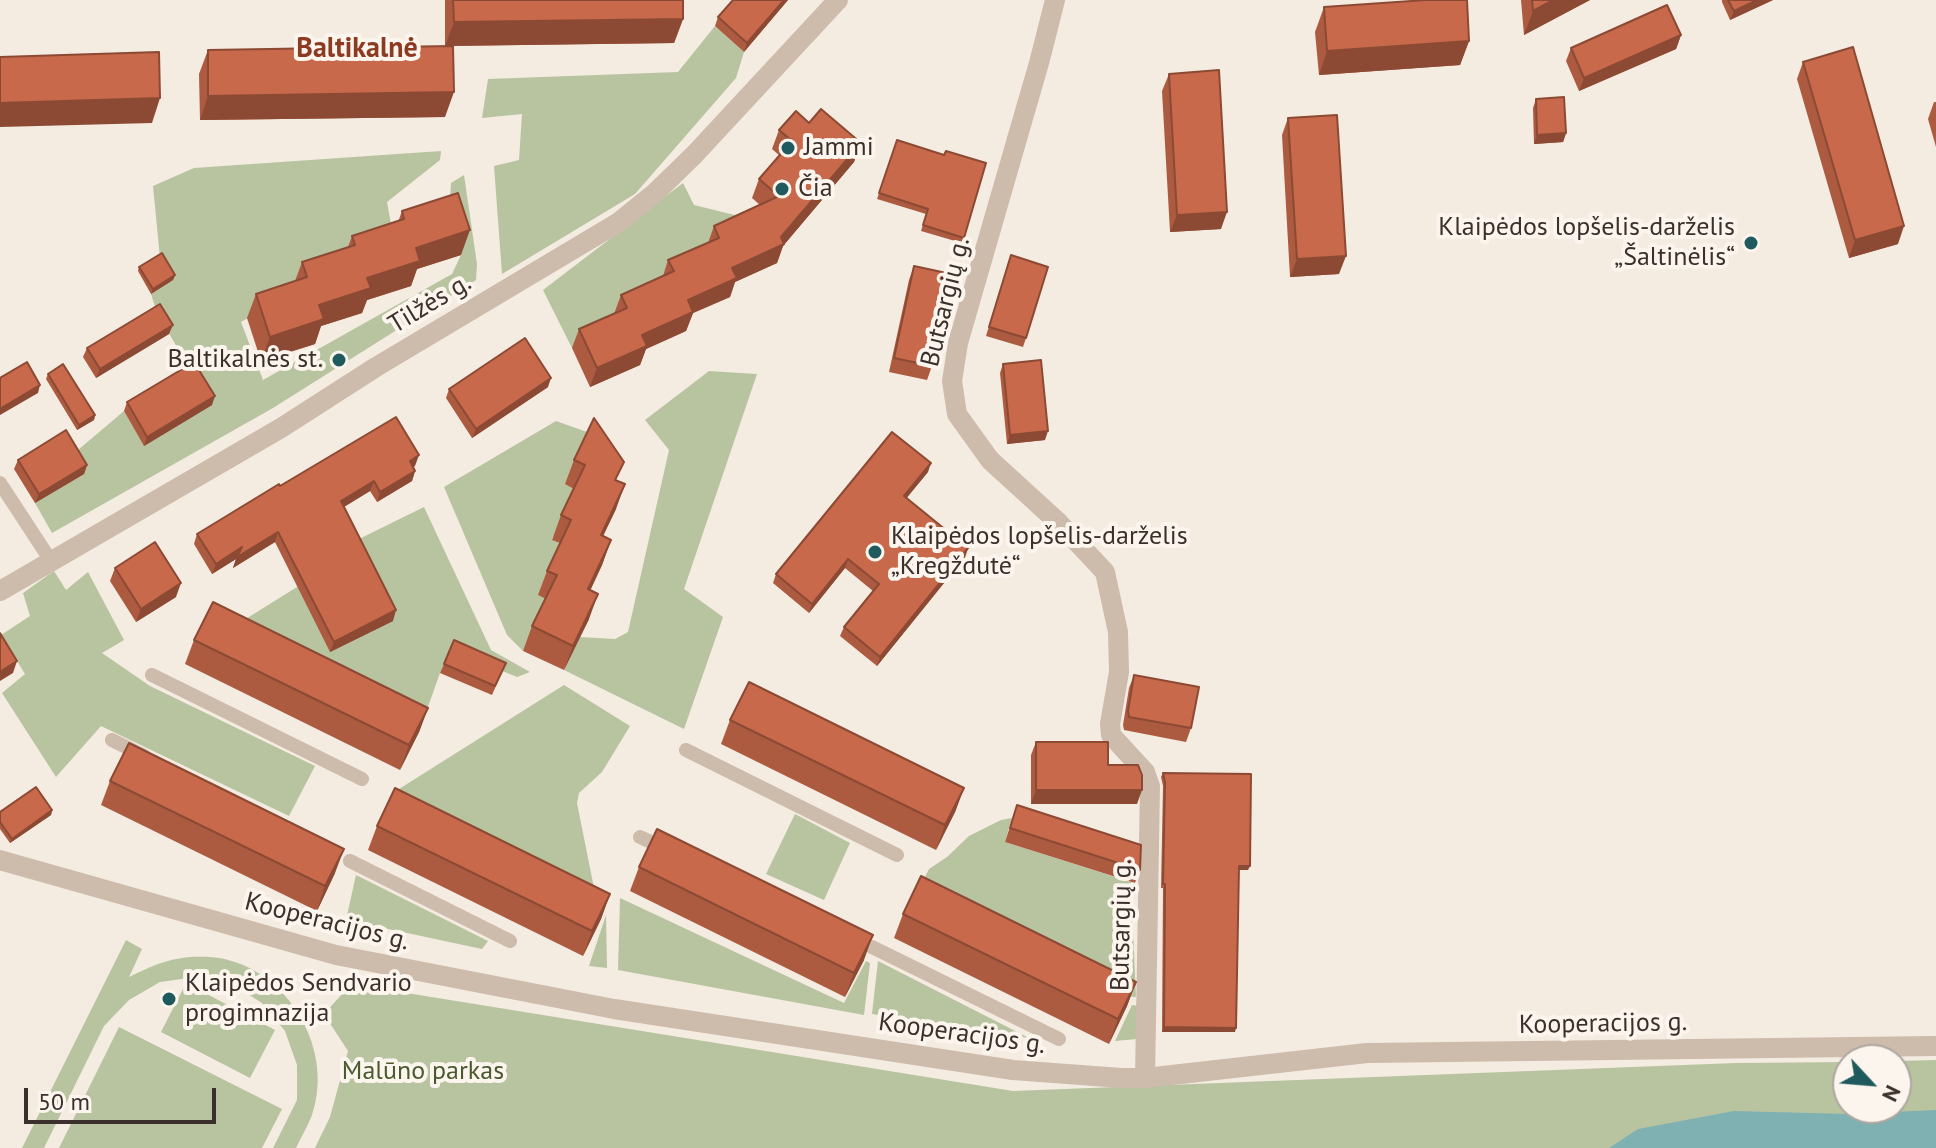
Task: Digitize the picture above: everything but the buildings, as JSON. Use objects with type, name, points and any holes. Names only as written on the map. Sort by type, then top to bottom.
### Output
[{"type":"street","name":"Tilžės g.","points":[[0,591],[281,428],[619,222],[694,155],[838,0]]},
{"type":"street","name":"Butsargių g.","points":[[1055,0],[958,343],[952,381],[957,414],[990,460],[1059,523],[1105,572],[1118,632],[1119,672],[1111,735],[1145,772],[1150,786],[1145,1078]]},
{"type":"street","name":"Kooperacijos g.","points":[[0,860],[336,955],[588,1005],[1013,1070],[1145,1078],[1367,1053],[1936,1046]]},
{"type":"lane","points":[[0,483],[51,561]]},
{"type":"lane","points":[[152,675],[362,779]]},
{"type":"lane","points":[[112,740],[154,762]]},
{"type":"lane","points":[[686,750],[897,855]]},
{"type":"lane","points":[[640,837],[683,857]]},
{"type":"lane","points":[[350,861],[510,941]]},
{"type":"lane","points":[[872,947],[1059,1039]]},
{"type":"green space","points":[[715,26],[744,52],[736,78],[635,194],[502,274],[494,166],[519,160],[522,114],[482,118],[488,79],[678,72]]},
{"type":"green space","points":[[441,151],[440,160],[387,202],[393,235],[241,322],[263,380],[452,274],[461,255],[449,217],[451,183],[464,175],[477,264],[476,280],[273,408],[52,533],[35,503],[83,474],[72,455],[124,411],[144,445],[211,405],[157,313],[151,294],[173,280],[160,258],[153,186],[194,168]]},
{"type":"green space","points":[[683,183],[694,205],[759,221],[620,327],[572,348],[543,290]]},
{"type":"green space","points":[[709,371],[757,374],[684,589],[723,617],[684,729],[564,670],[580,637],[615,639],[628,632],[669,450],[645,420]]},
{"type":"green space","points":[[556,421],[590,433],[576,490],[552,539],[562,544],[548,600],[523,651],[507,635],[444,487]]},
{"type":"green space","points":[[424,507],[491,650],[530,672],[517,677],[451,650],[419,732],[220,635],[297,587],[353,542]]},
{"type":"green space","points":[[54,571],[66,590],[88,572],[124,640],[102,653],[150,686],[315,766],[289,816],[101,726],[56,777],[2,693],[25,674],[1,635],[30,616],[23,593]]},
{"type":"green space","points":[[564,685],[630,726],[602,772],[579,793],[577,803],[599,913],[387,806],[399,789]]},
{"type":"green space","points":[[795,814],[850,843],[824,900],[766,874]]},
{"type":"green space","points":[[1012,818],[1005,842],[1131,882],[1136,997],[1123,996],[916,895],[929,869],[969,836],[1001,820]]},
{"type":"green space","points":[[356,875],[488,941],[482,949],[346,920]]},
{"type":"green space","points":[[620,898],[844,1003],[866,961],[870,963],[864,1015],[618,970]]},
{"type":"green space","points":[[606,915],[607,968],[589,966]]},
{"type":"green space","points":[[126,940],[142,949],[129,977],[168,961],[210,957],[236,962],[260,974],[281,991],[310,1036],[316,1062],[318,1089],[312,1115],[296,1148],[273,1148],[297,1100],[297,1065],[285,1031],[262,1003],[232,984],[196,977],[160,982],[129,1000],[104,1026],[44,1148],[22,1148]]},
{"type":"green space","points":[[878,961],[1029,1038],[872,1014]]},
{"type":"green space","points":[[186,983],[275,1030],[250,1078],[161,1032]]},
{"type":"green space","name":"Malūno parkas","points":[[351,984],[1013,1091],[1736,1063],[1832,1062],[1832,1124],[1912,1124],[1912,1061],[1936,1060],[1936,1148],[315,1148],[330,1117],[348,1051],[324,1014]]},
{"type":"green space","points":[[1132,1005],[1139,1006],[1137,1039],[1115,1041]]},
{"type":"green space","points":[[119,1027],[282,1109],[262,1148],[59,1148]]},
{"type":"water","points":[[1936,1110],[1936,1148],[1609,1148],[1638,1129],[1734,1111],[1832,1114],[1832,1124],[1912,1124],[1912,1111]]},
{"type":"place","name":"Jammi","points":[[788,148]]},
{"type":"place","name":"Čia","points":[[782,189]]},
{"type":"place","name":"Klaipėdos lopšelis-darželis „Šaltinėlis“","points":[[1751,243]]},
{"type":"place","name":"Baltikalnės st.","points":[[339,360]]},
{"type":"place","name":"Klaipėdos lopšelis-darželis „Kregždutė“","points":[[875,552]]},
{"type":"place","name":"Klaipėdos Sendvario progimnazija","points":[[169,999]]},
{"type":"district","name":"Baltikalnė","points":[[357,49]]}]
